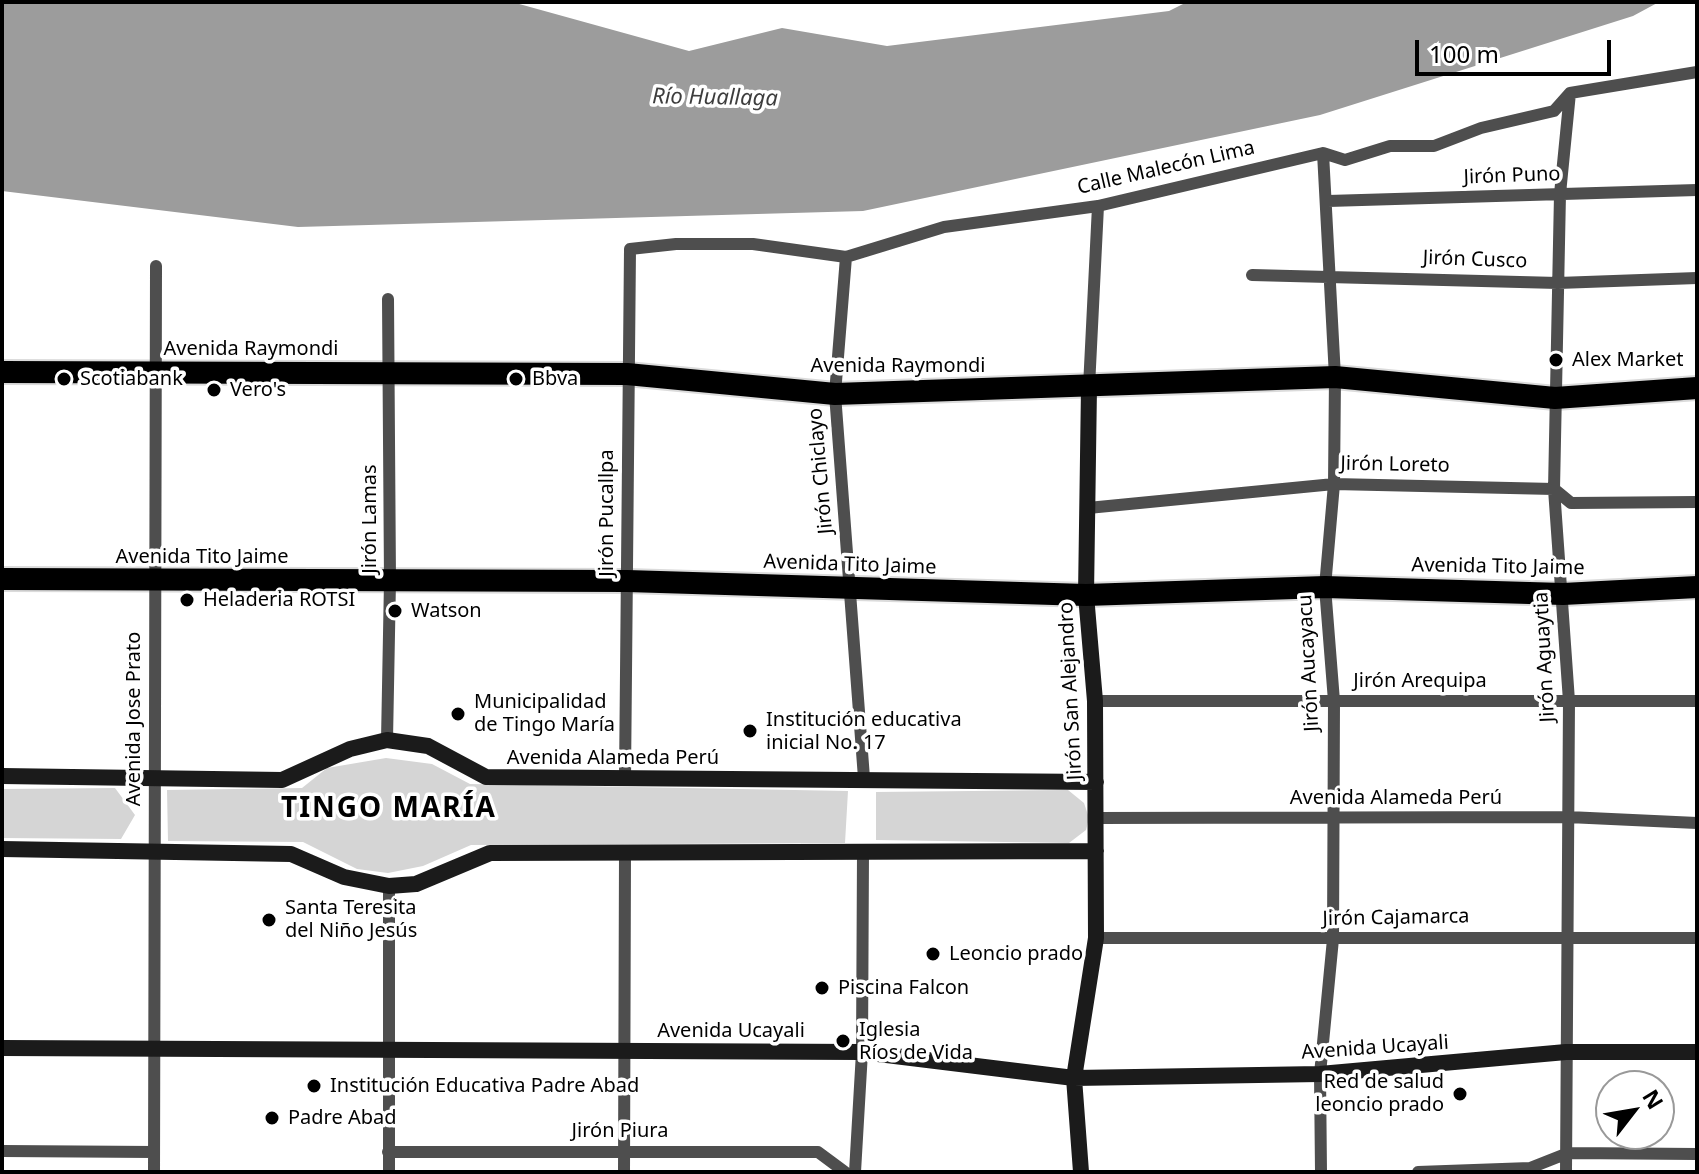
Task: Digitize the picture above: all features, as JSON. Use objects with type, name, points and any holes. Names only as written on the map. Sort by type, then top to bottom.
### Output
[{"type":"highway","name":"Avenida Raymondi","points":[[2,372],[627,374],[835,394],[1335,377],[1555,398],[1697,388]]},
{"type":"highway","name":"Avenida Tito Jaime","points":[[2,579],[155,582],[627,581],[1086,595],[1325,587],[1563,594],[1697,587]]},
{"type":"street","name":"Calle Malecón Lima","points":[[630,249],[676,244],[753,244],[846,257],[944,227],[1098,206],[1323,153],[1345,160],[1390,146],[1434,146],[1481,128],[1554,111],[1570,93],[1697,72]]},
{"type":"street","name":"Jirón Aguaytia","points":[[1566,1172],[1569,701],[1554,489],[1560,194],[1570,93]]},
{"type":"street","name":"Jirón Aucayacu","points":[[1321,1172],[1320,1074],[1333,939],[1334,701],[1325,587],[1334,484],[1335,377],[1327,275],[1328,201],[1323,153]]},
{"type":"street","name":"Jirón Puno","points":[[1328,201],[1697,190]]},
{"type":"street","name":"Jirón San Alejandro","points":[[1081,1172],[1074,1078],[1096,938],[1095,701],[1086,595],[1089,387],[1098,206]]},
{"type":"street","name":"Jirón Pucallpa","points":[[625,778],[630,249]]},
{"type":"street","name":"Jirón Chiclayo","points":[[846,257],[835,394],[864,778]]},
{"type":"street","name":"Avenida Jose Prato","points":[[154,1172],[156,266]]},
{"type":"street","name":"Jirón Cusco","points":[[1252,275],[1558,283],[1697,278]]},
{"type":"street","name":"Jirón Lamas","points":[[387,740],[390,581],[388,299]]},
{"type":"street","name":"Jirón Loreto","points":[[1088,508],[1334,484],[1554,489],[1571,503],[1697,502]]},
{"type":"street","name":"Jirón Arequipa","points":[[1095,701],[1697,701]]},
{"type":"street","name":"Avenida Alameda Perú","points":[[2,776],[282,780],[350,749],[387,740],[428,746],[486,777],[1096,782]]},
{"type":"street","name":"Avenida Alameda Perú","points":[[1096,818],[1568,817],[1697,823]]},
{"type":"street","points":[[2,849],[291,854],[344,877],[389,886],[416,884],[490,853],[1096,851]]},
{"type":"street","points":[[624,1172],[625,852]]},
{"type":"street","points":[[855,1172],[862,1052],[863,852]]},
{"type":"street","points":[[389,886],[389,1172]]},
{"type":"street","name":"Jirón Cajamarca","points":[[1096,938],[1333,939],[1567,935],[1697,938]]},
{"type":"street","name":"Avenida Ucayali","points":[[2,1048],[862,1052],[1074,1078],[1320,1074],[1566,1052],[1697,1052]]},
{"type":"street","points":[[2,1151],[154,1152]]},
{"type":"street","name":"Jirón Piura","points":[[388,1152],[818,1152],[845,1172]]},
{"type":"street","points":[[1418,1172],[1530,1168],[1568,1153],[1697,1154]]},
{"type":"shaded area","points":[[386,758],[432,764],[470,784],[848,791],[845,843],[471,845],[423,866],[388,873],[357,869],[303,842],[168,841],[167,790],[302,788],[327,768]]},
{"type":"shaded area","points":[[115,788],[135,815],[121,839],[2,838],[2,789]]},
{"type":"shaded area","points":[[1068,790],[1084,803],[1089,818],[1086,830],[1069,843],[876,840],[876,792]]},
{"type":"water","name":"Río Huallaga","points":[[2,2],[512,2],[689,51],[782,28],[887,46],[1169,11],[1187,2],[1659,2],[1633,16],[1320,115],[863,211],[298,227],[2,191]]},
{"type":"place","name":"Alex Market","points":[[1556,360]]},
{"type":"place","name":"Scotiabank","points":[[64,379]]},
{"type":"place","name":"Bbva","points":[[516,379]]},
{"type":"place","name":"Vero's","points":[[214,390]]},
{"type":"place","name":"Heladeria ROTSI","points":[[187,600]]},
{"type":"place","name":"Watson","points":[[395,611]]},
{"type":"place","name":"Municipalidad de Tingo María","points":[[458,714]]},
{"type":"place","name":"Institución educativa inicial No. 17","points":[[750,731]]},
{"type":"place","name":"Santa Teresita del Niño Jesús","points":[[269,920]]},
{"type":"place","name":"Leoncio prado","points":[[933,954]]},
{"type":"place","name":"Piscina Falcon","points":[[822,988]]},
{"type":"place","name":"Iglesia Ríos de Vida","points":[[843,1041]]},
{"type":"place","name":"Institución Educativa Padre Abad","points":[[314,1086]]},
{"type":"place","name":"Red de salud leoncio prado","points":[[1460,1094]]},
{"type":"place","name":"Padre Abad","points":[[272,1118]]},
{"type":"district","name":"TINGO MARÍA","points":[[389,809]]}]
